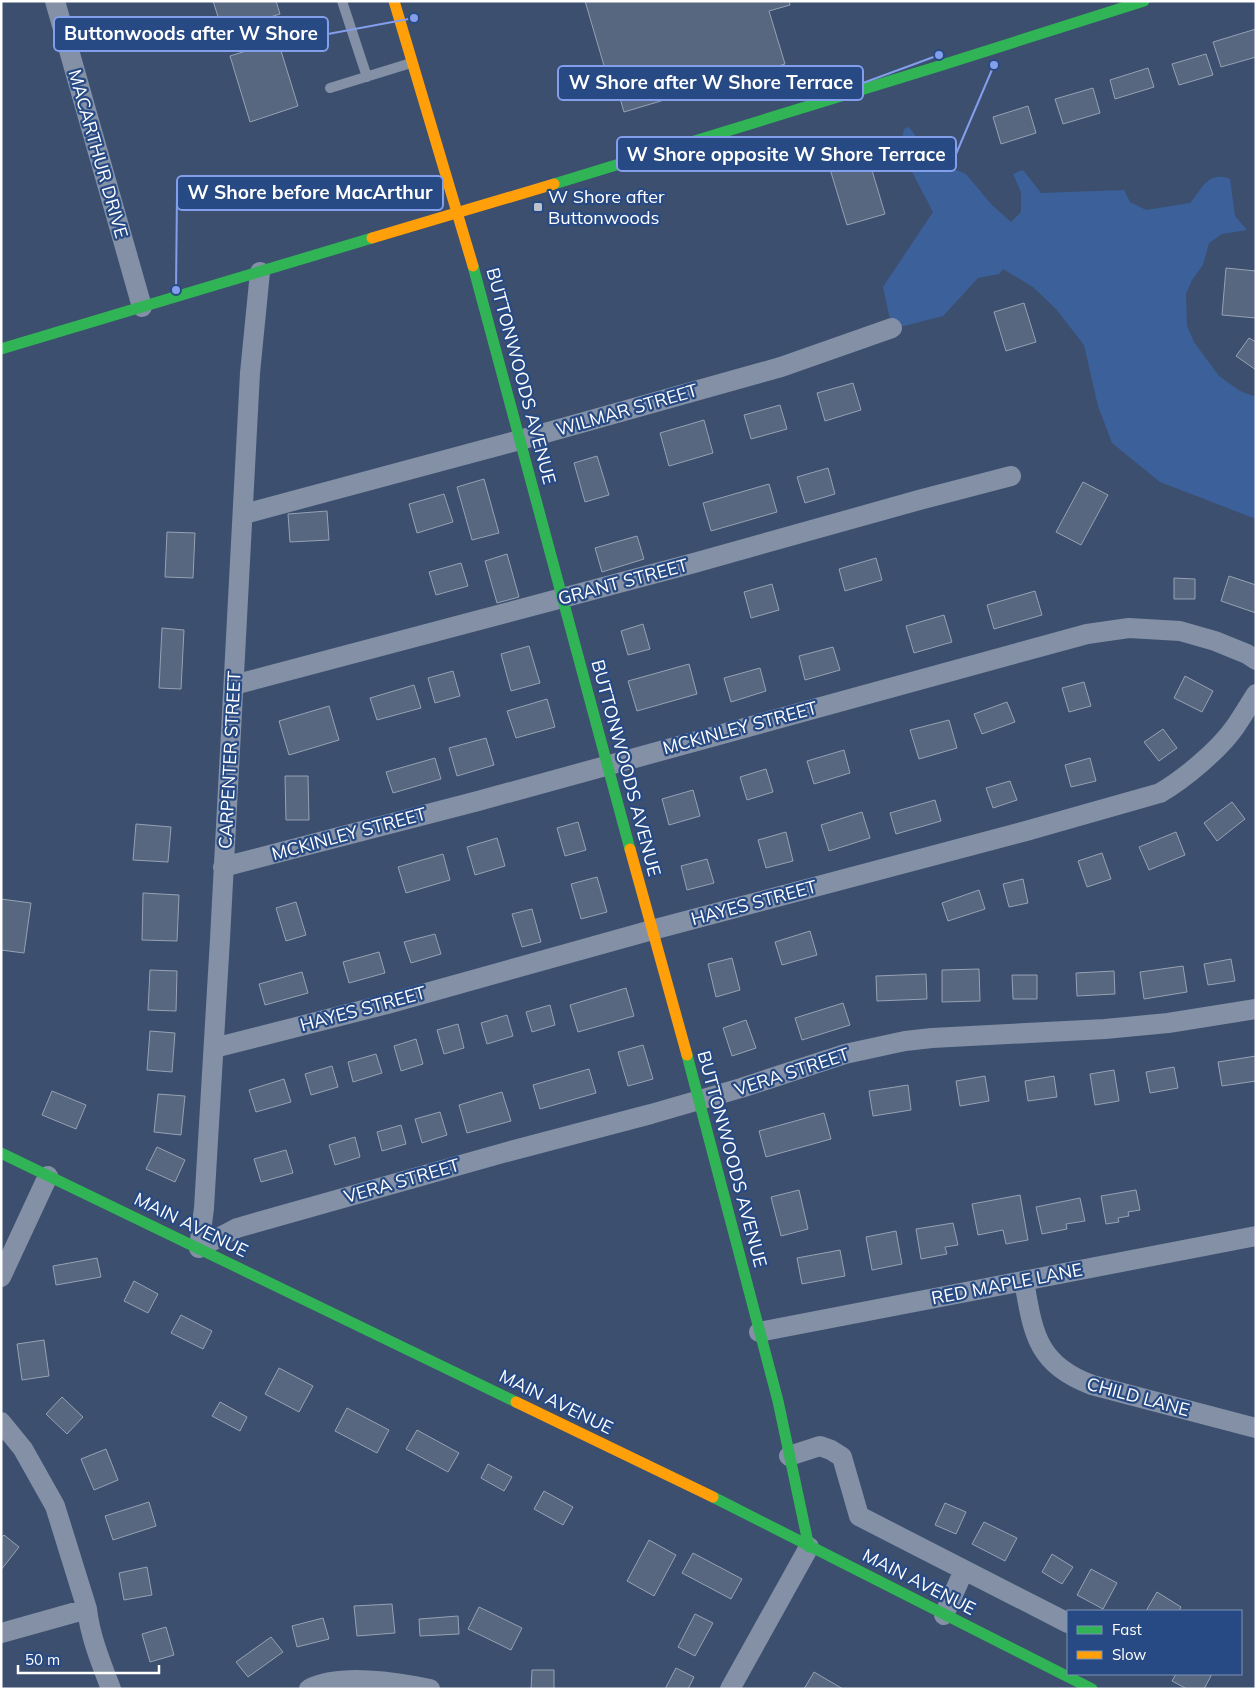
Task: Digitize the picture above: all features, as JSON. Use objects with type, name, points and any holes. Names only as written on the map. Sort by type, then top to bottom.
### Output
[{"type":"main road","name":"BUTTONWOODS AVENUE","points":[[394,1],[485,308],[699,1100],[778,1401],[809,1547]]},
{"type":"main road","points":[[1,349],[457,214],[1144,1]]},
{"type":"main road","name":"MAIN AVENUE","points":[[1,1153],[707,1495],[1092,1689]]},
{"type":"street","name":"MACARTHUR DRIVE","points":[[55,1],[142,308]]},
{"type":"street","name":"CARPENTER STREET","points":[[199,1248],[204,1208],[214,1048],[244,514],[250,373],[260,272]]},
{"type":"street","name":"WILMAR STREET","points":[[244,514],[781,367],[892,328]]},
{"type":"street","name":"GRANT STREET","points":[[234,685],[1011,476]]},
{"type":"street","name":"MCKINLEY STREET","points":[[223,867],[478,801],[1086,634],[1129,628],[1180,631],[1216,641],[1256,660]]},
{"type":"street","name":"HAYES STREET","points":[[214,1048],[387,1004],[652,930],[1017,834],[1160,793],[1176,784],[1216,748],[1234,729],[1256,694]]},
{"type":"street","name":"VERA STREET","points":[[199,1248],[237,1228],[699,1100],[845,1054],[905,1041],[959,1036],[1114,1028],[1168,1023],[1256,1010]]},
{"type":"street","points":[[1,1277],[48,1176]]},
{"type":"street","name":"RED MAPLE LANE","points":[[759,1332],[1256,1236]]},
{"type":"street","name":"CHILD LANE","points":[[1024,1281],[1030,1319],[1037,1339],[1045,1353],[1058,1367],[1075,1379],[1256,1428]]},
{"type":"street","points":[[1,1422],[23,1448],[52,1499],[111,1689]]},
{"type":"street","points":[[789,1456],[820,1446],[831,1450],[842,1457],[859,1516],[1067,1622]]},
{"type":"street","points":[[730,1689],[809,1547]]},
{"type":"street","points":[[944,1614],[964,1570]]},
{"type":"street","points":[[1,1633],[87,1608]]},
{"type":"street","points":[[309,1689],[336,1681],[363,1680],[401,1683],[430,1689]]},
{"type":"lane","points":[[342,1],[367,77]]},
{"type":"lane","points":[[330,88],[412,62]]},
{"type":"shaded area","points":[[909,127],[922,145],[940,163],[966,174],[991,204],[1011,222],[1021,212],[1021,192],[1013,174],[1023,170],[1041,193],[1124,190],[1130,202],[1146,210],[1190,203],[1206,182],[1211,179],[1222,177],[1230,179],[1235,216],[1247,230],[1222,234],[1209,243],[1203,265],[1192,280],[1186,294],[1187,326],[1194,342],[1219,376],[1240,391],[1256,397],[1256,519],[1160,482],[1112,443],[1098,406],[1084,345],[1056,309],[1033,287],[1003,269],[999,274],[978,278],[943,316],[892,328],[883,287],[933,212],[900,149],[904,129]]},
{"type":"building","points":[[213,1],[276,1],[280,14],[223,32]]},
{"type":"building","points":[[585,1],[789,1],[790,5],[769,11],[785,64],[624,112],[619,95],[613,96]]},
{"type":"building","points":[[1256,29],[1256,57],[1221,67],[1213,42]]},
{"type":"building","points":[[278,41],[298,106],[250,122],[230,56]]},
{"type":"building","points":[[1206,54],[1213,75],[1179,85],[1172,64]]},
{"type":"building","points":[[1148,68],[1154,87],[1115,99],[1110,80]]},
{"type":"building","points":[[1093,88],[1100,113],[1063,124],[1055,99]]},
{"type":"building","points":[[1028,106],[1036,133],[1001,144],[993,117]]},
{"type":"building","points":[[868,157],[885,214],[847,225],[830,169]]},
{"type":"building","points":[[1226,268],[1256,271],[1256,318],[1222,315]]},
{"type":"building","points":[[1024,303],[1036,342],[1006,351],[994,312]]},
{"type":"building","points":[[1249,338],[1256,342],[1256,370],[1236,356]]},
{"type":"building","points":[[853,383],[861,410],[825,421],[817,393]]},
{"type":"building","points":[[780,405],[787,429],[751,439],[744,415]]},
{"type":"building","points":[[704,420],[713,453],[669,466],[660,433]]},
{"type":"building","points":[[597,456],[609,495],[585,502],[574,463]]},
{"type":"building","points":[[828,468],[835,494],[805,503],[797,477]]},
{"type":"building","points":[[484,479],[499,533],[472,540],[457,487]]},
{"type":"building","points":[[1083,482],[1108,495],[1081,545],[1056,532]]},
{"type":"building","points":[[769,484],[777,512],[711,531],[703,503]]},
{"type":"building","points":[[444,494],[453,522],[417,533],[409,504]]},
{"type":"building","points":[[327,511],[329,540],[290,542],[288,514]]},
{"type":"building","points":[[167,532],[195,533],[193,578],[165,577]]},
{"type":"building","points":[[637,536],[644,559],[602,572],[595,548]]},
{"type":"building","points":[[507,554],[519,597],[497,603],[485,561]]},
{"type":"building","points":[[876,558],[882,580],[845,591],[839,569]]},
{"type":"building","points":[[461,563],[468,586],[436,595],[429,572]]},
{"type":"building","points":[[1229,576],[1256,585],[1256,613],[1221,601]]},
{"type":"building","points":[[1174,578],[1195,579],[1195,599],[1174,599]]},
{"type":"building","points":[[772,584],[779,610],[751,618],[744,592]]},
{"type":"building","points":[[1035,591],[1042,615],[994,629],[987,605]]},
{"type":"building","points":[[944,615],[952,642],[914,653],[906,626]]},
{"type":"building","points":[[643,624],[650,649],[628,655],[621,631]]},
{"type":"building","points":[[162,628],[184,630],[181,689],[159,688]]},
{"type":"building","points":[[529,646],[540,683],[511,691],[501,654]]},
{"type":"building","points":[[833,647],[840,670],[805,680],[799,656]]},
{"type":"building","points":[[689,664],[697,694],[637,711],[628,681]]},
{"type":"building","points":[[760,668],[766,691],[731,702],[724,678]]},
{"type":"building","points":[[453,671],[460,696],[435,703],[428,678]]},
{"type":"building","points":[[1185,676],[1213,691],[1202,712],[1174,698]]},
{"type":"building","points":[[1084,682],[1091,706],[1069,712],[1062,688]]},
{"type":"building","points":[[414,685],[421,708],[377,720],[370,698]]},
{"type":"building","points":[[547,699],[555,727],[516,738],[507,711]]},
{"type":"building","points":[[1007,702],[1015,722],[982,734],[974,714]]},
{"type":"building","points":[[329,706],[339,740],[289,755],[279,721]]},
{"type":"building","points":[[949,720],[957,748],[919,759],[910,730]]},
{"type":"building","points":[[1163,729],[1177,748],[1159,761],[1144,742]]},
{"type":"building","points":[[486,738],[494,765],[457,776],[449,748]]},
{"type":"building","points":[[844,750],[850,773],[814,784],[807,761]]},
{"type":"building","points":[[435,758],[441,779],[393,793],[386,772]]},
{"type":"building","points":[[1090,758],[1096,781],[1071,787],[1065,765]]},
{"type":"building","points":[[766,769],[773,792],[747,800],[740,777]]},
{"type":"building","points":[[285,776],[308,776],[309,820],[286,820]]},
{"type":"building","points":[[1010,781],[1017,800],[993,808],[986,788]]},
{"type":"building","points":[[693,790],[700,816],[669,825],[662,799]]},
{"type":"building","points":[[935,800],[941,821],[896,834],[890,813]]},
{"type":"building","points":[[1232,802],[1245,819],[1217,841],[1204,823]]},
{"type":"building","points":[[862,812],[870,838],[829,851],[821,825]]},
{"type":"building","points":[[578,822],[586,850],[565,856],[557,828]]},
{"type":"building","points":[[136,824],[171,827],[168,862],[133,860]]},
{"type":"building","points":[[786,832],[793,861],[766,868],[758,840]]},
{"type":"building","points":[[1176,832],[1185,855],[1149,870],[1139,847]]},
{"type":"building","points":[[497,838],[505,866],[475,875],[467,847]]},
{"type":"building","points":[[1102,853],[1111,879],[1087,887],[1078,861]]},
{"type":"building","points":[[443,854],[450,880],[406,893],[398,867]]},
{"type":"building","points":[[707,859],[714,883],[687,890],[681,866]]},
{"type":"building","points":[[597,877],[607,912],[581,919],[571,884]]},
{"type":"building","points":[[1023,879],[1028,903],[1009,907],[1003,884]]},
{"type":"building","points":[[979,890],[985,909],[948,921],[942,903]]},
{"type":"building","points":[[143,893],[179,895],[177,941],[142,940]]},
{"type":"building","points":[[1,899],[31,903],[24,953],[1,950]]},
{"type":"building","points":[[296,902],[306,935],[286,941],[276,908]]},
{"type":"building","points":[[532,909],[541,942],[522,947],[512,914]]},
{"type":"building","points":[[810,931],[817,955],[782,965],[775,942]]},
{"type":"building","points":[[435,934],[441,954],[411,963],[404,942]]},
{"type":"building","points":[[379,952],[385,973],[349,983],[343,962]]},
{"type":"building","points":[[732,958],[740,990],[716,997],[708,964]]},
{"type":"building","points":[[1231,959],[1235,981],[1208,985],[1204,964]]},
{"type":"building","points":[[1183,966],[1187,992],[1144,999],[1140,972]]},
{"type":"building","points":[[979,969],[980,1001],[942,1002],[942,970]]},
{"type":"building","points":[[150,970],[177,971],[176,1011],[148,1010]]},
{"type":"building","points":[[1114,971],[1115,994],[1077,996],[1076,973]]},
{"type":"building","points":[[302,972],[308,993],[265,1005],[259,984]]},
{"type":"building","points":[[926,974],[927,999],[877,1001],[876,976]]},
{"type":"building","points":[[1012,975],[1037,975],[1037,999],[1013,999]]},
{"type":"building","points":[[626,988],[634,1016],[578,1032],[570,1005]]},
{"type":"building","points":[[843,1003],[850,1025],[802,1040],[795,1018]]},
{"type":"building","points":[[550,1005],[555,1025],[532,1032],[526,1012]]},
{"type":"building","points":[[507,1015],[513,1036],[487,1044],[481,1023]]},
{"type":"building","points":[[746,1020],[756,1048],[732,1056],[723,1028]]},
{"type":"building","points":[[458,1024],[464,1048],[444,1054],[437,1030]]},
{"type":"building","points":[[150,1031],[175,1033],[172,1072],[147,1070]]},
{"type":"building","points":[[416,1039],[423,1064],[401,1071],[394,1046]]},
{"type":"building","points":[[643,1045],[653,1079],[628,1086],[618,1052]]},
{"type":"building","points":[[376,1054],[382,1073],[353,1082],[348,1062]]},
{"type":"building","points":[[1256,1056],[1256,1081],[1222,1086],[1218,1062]]},
{"type":"building","points":[[332,1066],[338,1087],[311,1095],[305,1074]]},
{"type":"building","points":[[1174,1067],[1178,1088],[1150,1093],[1146,1072]]},
{"type":"building","points":[[589,1069],[596,1093],[540,1109],[533,1085]]},
{"type":"building","points":[[1114,1070],[1119,1101],[1095,1105],[1090,1074]]},
{"type":"building","points":[[985,1076],[989,1101],[960,1106],[956,1081]]},
{"type":"building","points":[[1054,1076],[1057,1097],[1028,1101],[1025,1081]]},
{"type":"building","points":[[284,1079],[291,1102],[256,1112],[249,1090]]},
{"type":"building","points":[[908,1085],[911,1110],[873,1116],[869,1091]]},
{"type":"building","points":[[52,1091],[86,1105],[76,1129],[42,1115]]},
{"type":"building","points":[[502,1092],[511,1121],[467,1133],[459,1105]]},
{"type":"building","points":[[158,1094],[185,1096],[181,1135],[154,1132]]},
{"type":"building","points":[[440,1112],[447,1135],[422,1143],[415,1119]]},
{"type":"building","points":[[824,1113],[831,1139],[766,1157],[759,1131]]},
{"type":"building","points":[[401,1125],[406,1144],[382,1151],[377,1132]]},
{"type":"building","points":[[355,1137],[360,1157],[335,1165],[329,1145]]},
{"type":"building","points":[[157,1147],[185,1160],[175,1182],[146,1169]]},
{"type":"building","points":[[286,1150],[293,1173],[261,1182],[254,1159]]},
{"type":"building","points":[[799,1190],[808,1229],[781,1236],[771,1197]]},
{"type":"building","points":[[1136,1190],[1140,1210],[1128,1212],[1129,1216],[1118,1218],[1119,1222],[1106,1224],[1101,1196]]},
{"type":"building","points":[[1020,1195],[1028,1240],[1006,1244],[1003,1230],[978,1235],[972,1204]]},
{"type":"building","points":[[1080,1198],[1085,1221],[1066,1224],[1067,1229],[1042,1234],[1036,1207]]},
{"type":"building","points":[[953,1223],[958,1245],[945,1247],[947,1254],[921,1259],[916,1229]]},
{"type":"building","points":[[896,1231],[902,1264],[872,1270],[866,1237]]},
{"type":"building","points":[[840,1250],[845,1276],[802,1284],[797,1258]]},
{"type":"building","points":[[97,1258],[101,1277],[56,1285],[53,1266]]},
{"type":"building","points":[[134,1281],[158,1294],[148,1313],[124,1301]]},
{"type":"building","points":[[181,1315],[212,1331],[203,1349],[171,1333]]},
{"type":"building","points":[[44,1340],[49,1376],[22,1380],[17,1344]]},
{"type":"building","points":[[279,1368],[313,1386],[299,1412],[265,1394]]},
{"type":"building","points":[[62,1397],[83,1417],[67,1434],[46,1414]]},
{"type":"building","points":[[220,1402],[247,1417],[240,1431],[212,1416]]},
{"type":"building","points":[[347,1408],[389,1430],[377,1453],[335,1431]]},
{"type":"building","points":[[417,1430],[459,1453],[448,1472],[406,1449]]},
{"type":"building","points":[[106,1449],[118,1480],[94,1490],[81,1459]]},
{"type":"building","points":[[488,1464],[512,1477],[504,1491],[481,1478]]},
{"type":"building","points":[[544,1491],[573,1507],[563,1525],[534,1509]]},
{"type":"building","points":[[149,1502],[156,1526],[113,1540],[105,1516]]},
{"type":"building","points":[[945,1503],[966,1512],[956,1534],[935,1525]]},
{"type":"building","points":[[984,1522],[1017,1538],[1005,1561],[972,1544]]},
{"type":"building","points":[[4,1535],[19,1547],[1,1570],[1,1538]]},
{"type":"building","points":[[649,1540],[676,1555],[654,1596],[627,1581]]},
{"type":"building","points":[[693,1553],[742,1579],[731,1599],[682,1573]]},
{"type":"building","points":[[1052,1554],[1073,1567],[1062,1584],[1042,1572]]},
{"type":"building","points":[[147,1567],[152,1595],[124,1600],[119,1573]]},
{"type":"building","points":[[1091,1569],[1117,1583],[1103,1609],[1077,1595]]},
{"type":"building","points":[[1157,1592],[1181,1607],[1180,1610],[1147,1610]]},
{"type":"building","points":[[392,1604],[395,1633],[357,1636],[354,1606]]},
{"type":"building","points":[[479,1607],[522,1628],[511,1650],[468,1629]]},
{"type":"building","points":[[695,1614],[713,1623],[695,1656],[678,1647]]},
{"type":"building","points":[[458,1616],[459,1634],[420,1636],[419,1619]]},
{"type":"building","points":[[323,1618],[329,1639],[297,1647],[292,1626]]},
{"type":"building","points":[[166,1627],[174,1655],[150,1662],[142,1634]]},
{"type":"building","points":[[271,1637],[283,1652],[248,1677],[236,1662]]},
{"type":"building","points":[[676,1668],[694,1677],[688,1689],[665,1689]]},
{"type":"building","points":[[532,1670],[554,1670],[554,1689],[531,1689]]},
{"type":"building","points":[[814,1672],[843,1689],[804,1689]]},
{"type":"building","points":[[1175,1675],[1211,1675],[1204,1689],[1187,1689],[1172,1681]]},
{"type":"traffic: fast","points":[[554,184],[1144,1]]},
{"type":"traffic: fast","points":[[1,349],[372,238]]},
{"type":"traffic: fast","points":[[473,266],[630,849]]},
{"type":"traffic: fast","points":[[687,1055],[778,1401],[809,1547]]},
{"type":"traffic: fast","points":[[1,1153],[516,1402]]},
{"type":"traffic: fast","points":[[713,1497],[1092,1689]]},
{"type":"traffic: slow","points":[[394,1],[473,266]]},
{"type":"traffic: slow","points":[[372,238],[554,184]]},
{"type":"traffic: slow","points":[[630,849],[687,1055]]},
{"type":"traffic: slow","points":[[516,1402],[713,1497]]},
{"type":"place","name":"Buttonwoods after W Shore","points":[[414,18]]},
{"type":"place","name":"W Shore after W Shore Terrace","points":[[939,55]]},
{"type":"place","name":"W Shore opposite W Shore Terrace","points":[[994,65]]},
{"type":"place","name":"W Shore after Buttonwoods","points":[[538,207]]},
{"type":"place","name":"W Shore before MacArthur","points":[[176,290]]}]
